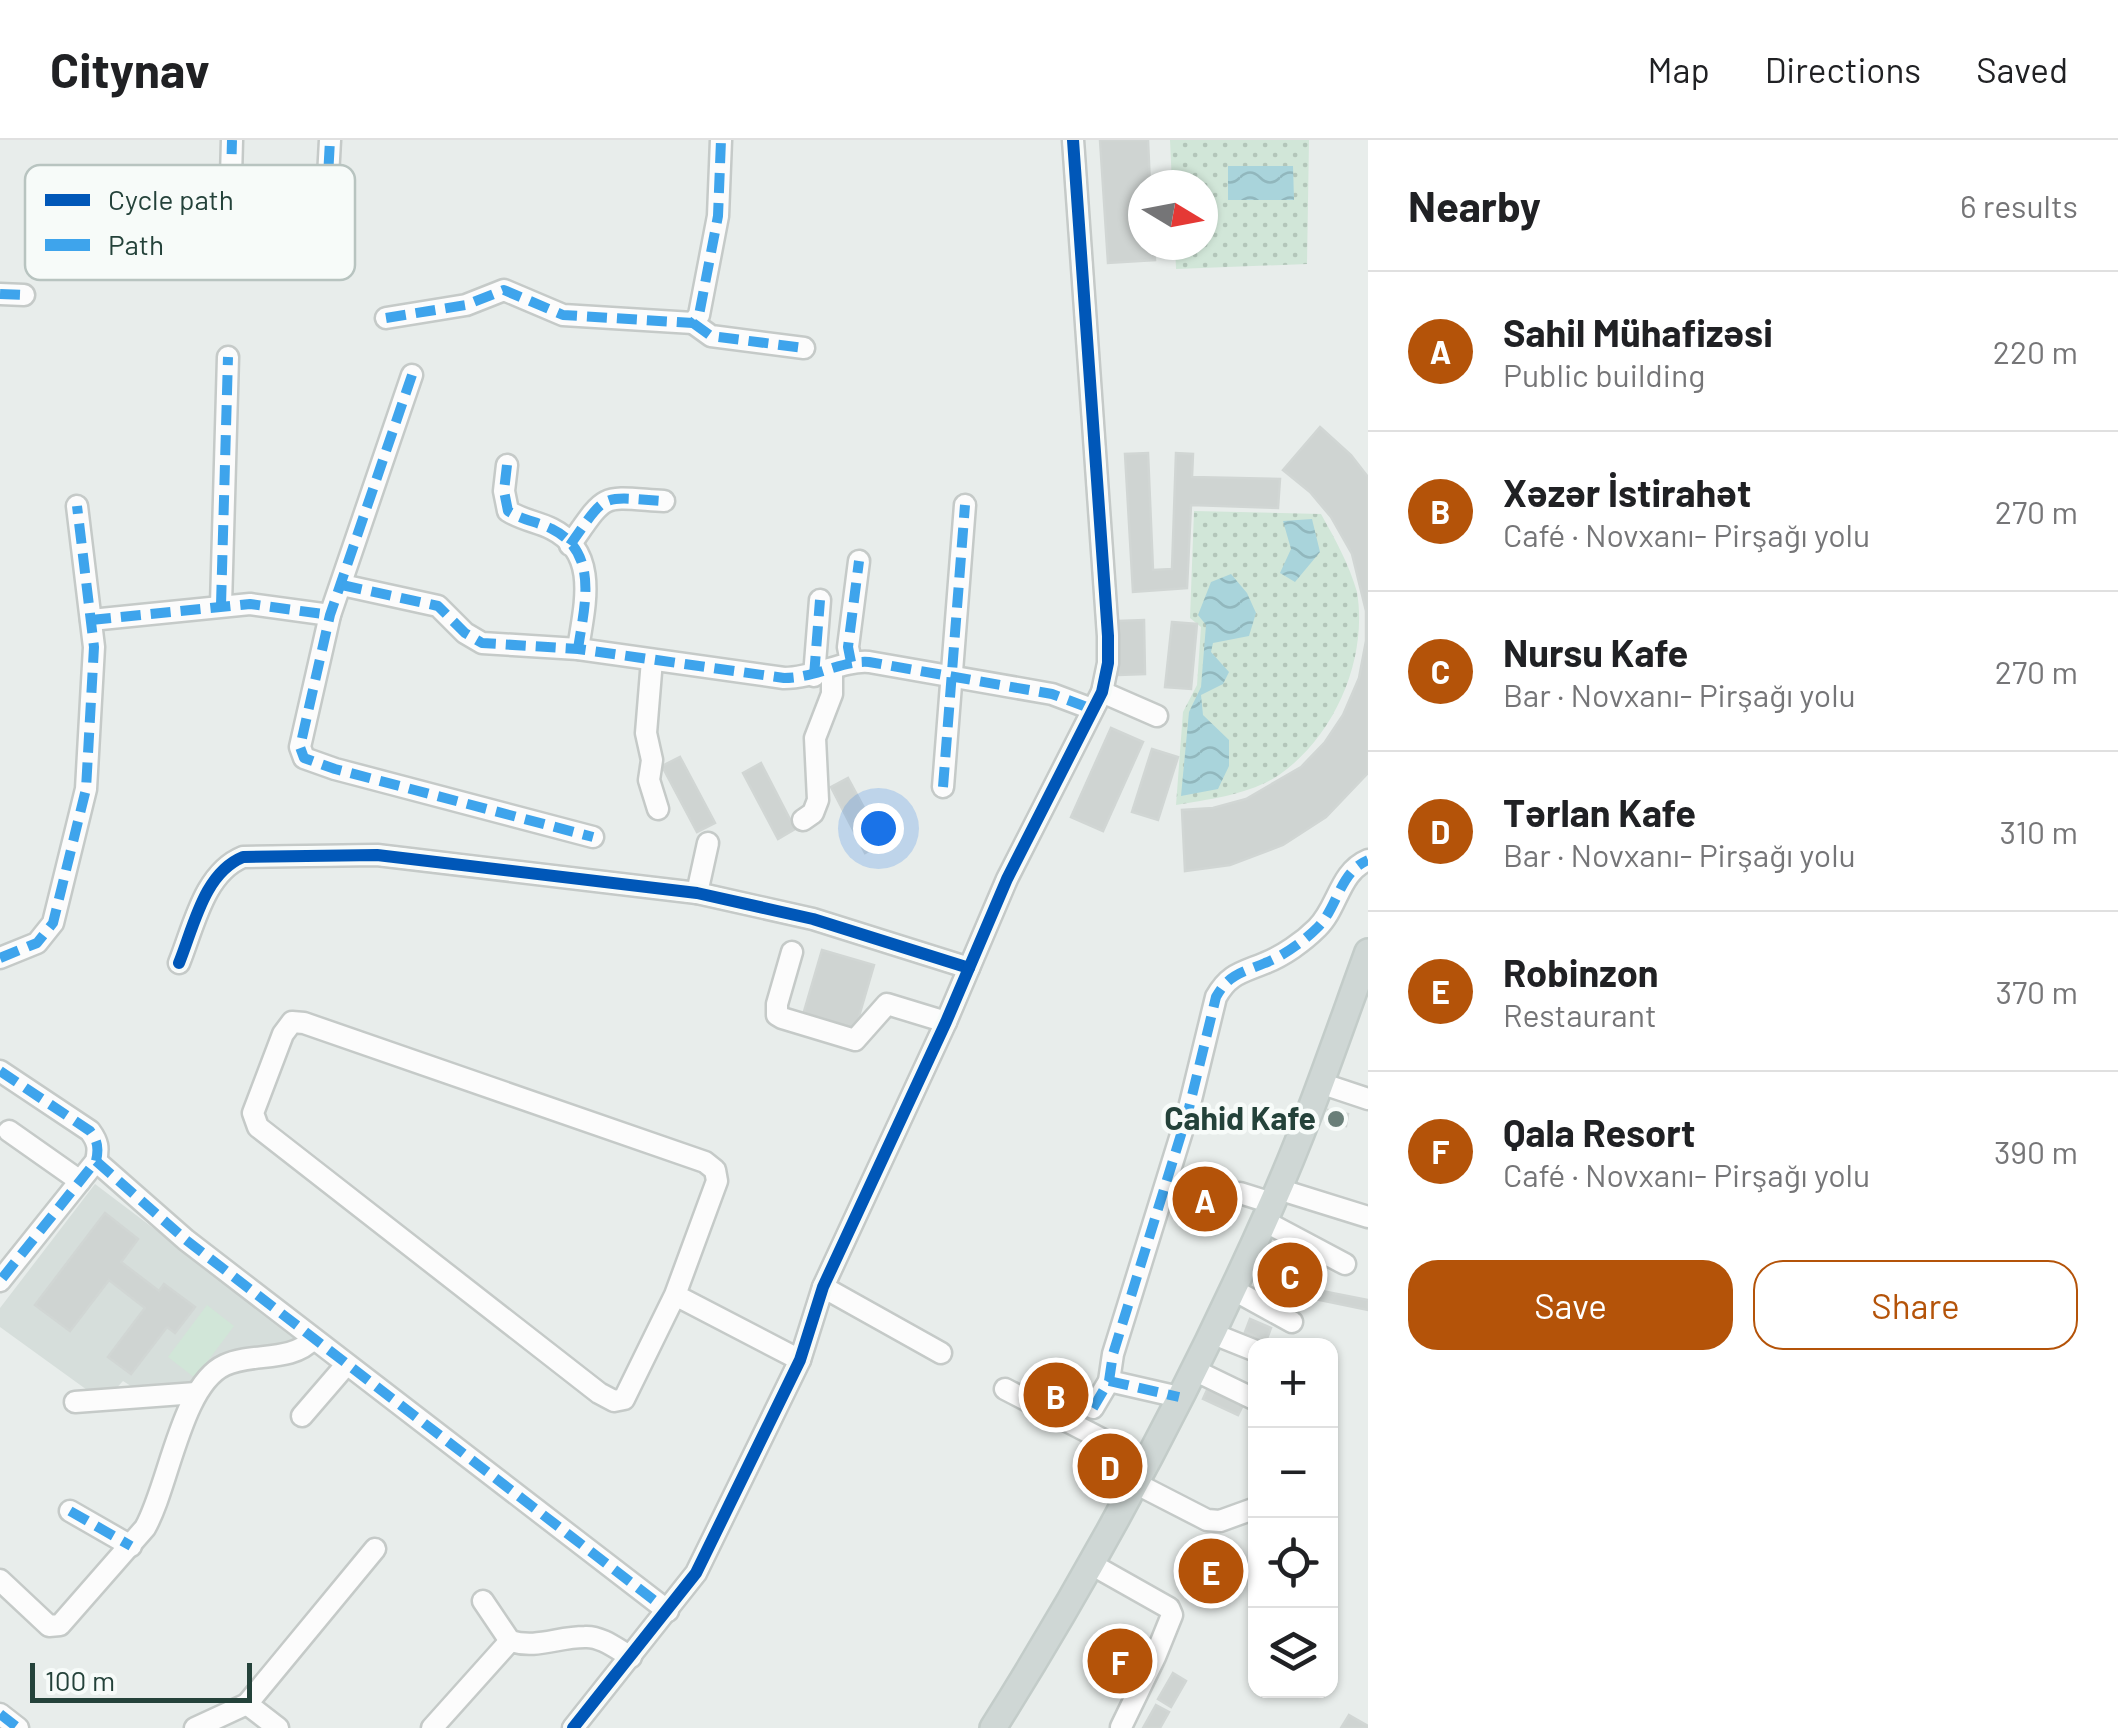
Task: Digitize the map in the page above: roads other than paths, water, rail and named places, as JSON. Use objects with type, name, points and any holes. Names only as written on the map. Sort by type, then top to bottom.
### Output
[{"type":"main road","points":[[994,1728],[1091,1564],[1212,1333],[1271,1204],[1368,952]]},
{"type":"street","points":[[231,165],[232,140]]},
{"type":"street","points":[[328,165],[330,140]]},
{"type":"street","points":[[693,323],[700,315],[718,216],[722,140]]},
{"type":"street","points":[[574,1728],[696,1573],[800,1360],[823,1287],[1020,852],[1097,700],[1108,663],[1108,636],[1074,140]]},
{"type":"street","points":[[386,318],[466,305],[504,290],[563,315],[693,323],[712,336],[804,348]]},
{"type":"street","points":[[0,294],[24,295]]},
{"type":"street","points":[[221,605],[228,357]]},
{"type":"street","points":[[412,375],[330,615],[302,730],[300,747],[304,758],[592,836]]},
{"type":"street","points":[[506,465],[504,492],[508,511],[550,528],[579,556],[587,576],[578,649]]},
{"type":"street","points":[[570,545],[600,501],[664,501]]},
{"type":"street","points":[[943,787],[965,505]]},
{"type":"street","points":[[0,958],[37,943],[53,924],[86,789],[94,647],[78,506]]},
{"type":"street","points":[[832,669],[848,647],[859,562]]},
{"type":"street","points":[[342,585],[438,606],[464,633],[482,643],[578,649],[754,675],[868,662],[1097,700],[1157,716]]},
{"type":"street","points":[[804,820],[818,800],[815,738],[832,694],[832,669],[820,600]]},
{"type":"street","points":[[91,620],[221,605],[283,607],[330,615]]},
{"type":"street","points":[[652,660],[646,733],[652,760],[649,780],[658,809]]},
{"type":"street","points":[[697,893],[708,843]]},
{"type":"street","points":[[179,963],[210,885],[224,864],[243,857],[377,855],[697,893],[813,919],[969,968]]},
{"type":"street","points":[[1093,1408],[1110,1382],[1113,1354],[1188,1112],[1216,997],[1225,981],[1237,972],[1267,962],[1320,925],[1350,871],[1368,860]]},
{"type":"street","points":[[792,952],[776,1004],[777,1015],[782,1018],[854,1040],[860,1038],[880,1008],[888,1004],[946,1022]]},
{"type":"street","points":[[292,1022],[304,1023],[705,1162],[714,1170],[717,1181],[676,1295],[624,1399],[614,1401],[599,1393],[258,1127],[253,1112],[283,1034],[292,1022]]},
{"type":"street","points":[[0,1070],[90,1131],[98,1142],[96,1161],[0,1281]]},
{"type":"street","points":[[1320,1083],[1368,1099]]},
{"type":"street","points":[[9,1131],[80,1181]]},
{"type":"street","points":[[96,1161],[186,1240],[668,1611]]},
{"type":"street","points":[[1240,1192],[1271,1204],[1368,1218]]},
{"type":"street","points":[[1271,1204],[1345,1264]]},
{"type":"street","points":[[823,1287],[941,1353]]},
{"type":"street","points":[[1232,1288],[1292,1322]]},
{"type":"street","points":[[676,1295],[800,1360]]},
{"type":"street","points":[[1212,1333],[1248,1348]]},
{"type":"street","points":[[0,1580],[49,1626],[60,1625],[131,1546],[154,1514],[196,1393],[222,1366],[299,1350],[313,1339]]},
{"type":"street","points":[[302,1416],[346,1365]]},
{"type":"street","points":[[1194,1370],[1248,1396]]},
{"type":"street","points":[[1110,1382],[1179,1398]]},
{"type":"street","points":[[1005,1389],[1141,1472],[1206,1520],[1220,1522],[1248,1511]]},
{"type":"street","points":[[75,1402],[196,1393]]},
{"type":"street","points":[[70,1512],[131,1546]]},
{"type":"street","points":[[194,1728],[247,1704],[375,1549]]},
{"type":"street","points":[[1091,1564],[1169,1608],[1172,1615],[1164,1640],[1121,1727]]},
{"type":"street","points":[[483,1601],[510,1640],[525,1646],[584,1636],[630,1657]]},
{"type":"street","points":[[432,1728],[510,1640]]},
{"type":"street","points":[[247,1704],[278,1728]]},
{"type":"street","points":[[0,1714],[18,1728]]},
{"type":"water","points":[[1228,166],[1293,166],[1294,200],[1228,200]]},
{"type":"water","points":[[1312,519],[1320,552],[1295,582],[1280,573],[1291,549],[1283,521]]},
{"type":"water","points":[[1231,574],[1247,593],[1256,613],[1249,636],[1213,643],[1211,652],[1229,672],[1223,684],[1201,695],[1203,715],[1229,740],[1229,766],[1218,789],[1181,796],[1189,712],[1201,687],[1206,625],[1198,615],[1211,582]]},
{"type":"place","name":"Cahid Kafe","points":[[1336,1119]]},
{"type":"place","name":"Sahil Mühafizəsi","points":[[1205,1199]]},
{"type":"place","name":"Nursu Kafe","points":[[1290,1275]]},
{"type":"place","name":"Xəzər İstirahət","points":[[1056,1395]]},
{"type":"place","name":"Tərlan Kafe","points":[[1110,1466]]},
{"type":"place","name":"Robinzon","points":[[1211,1571]]},
{"type":"place","name":"Qala Resort","points":[[1120,1661]]}]
